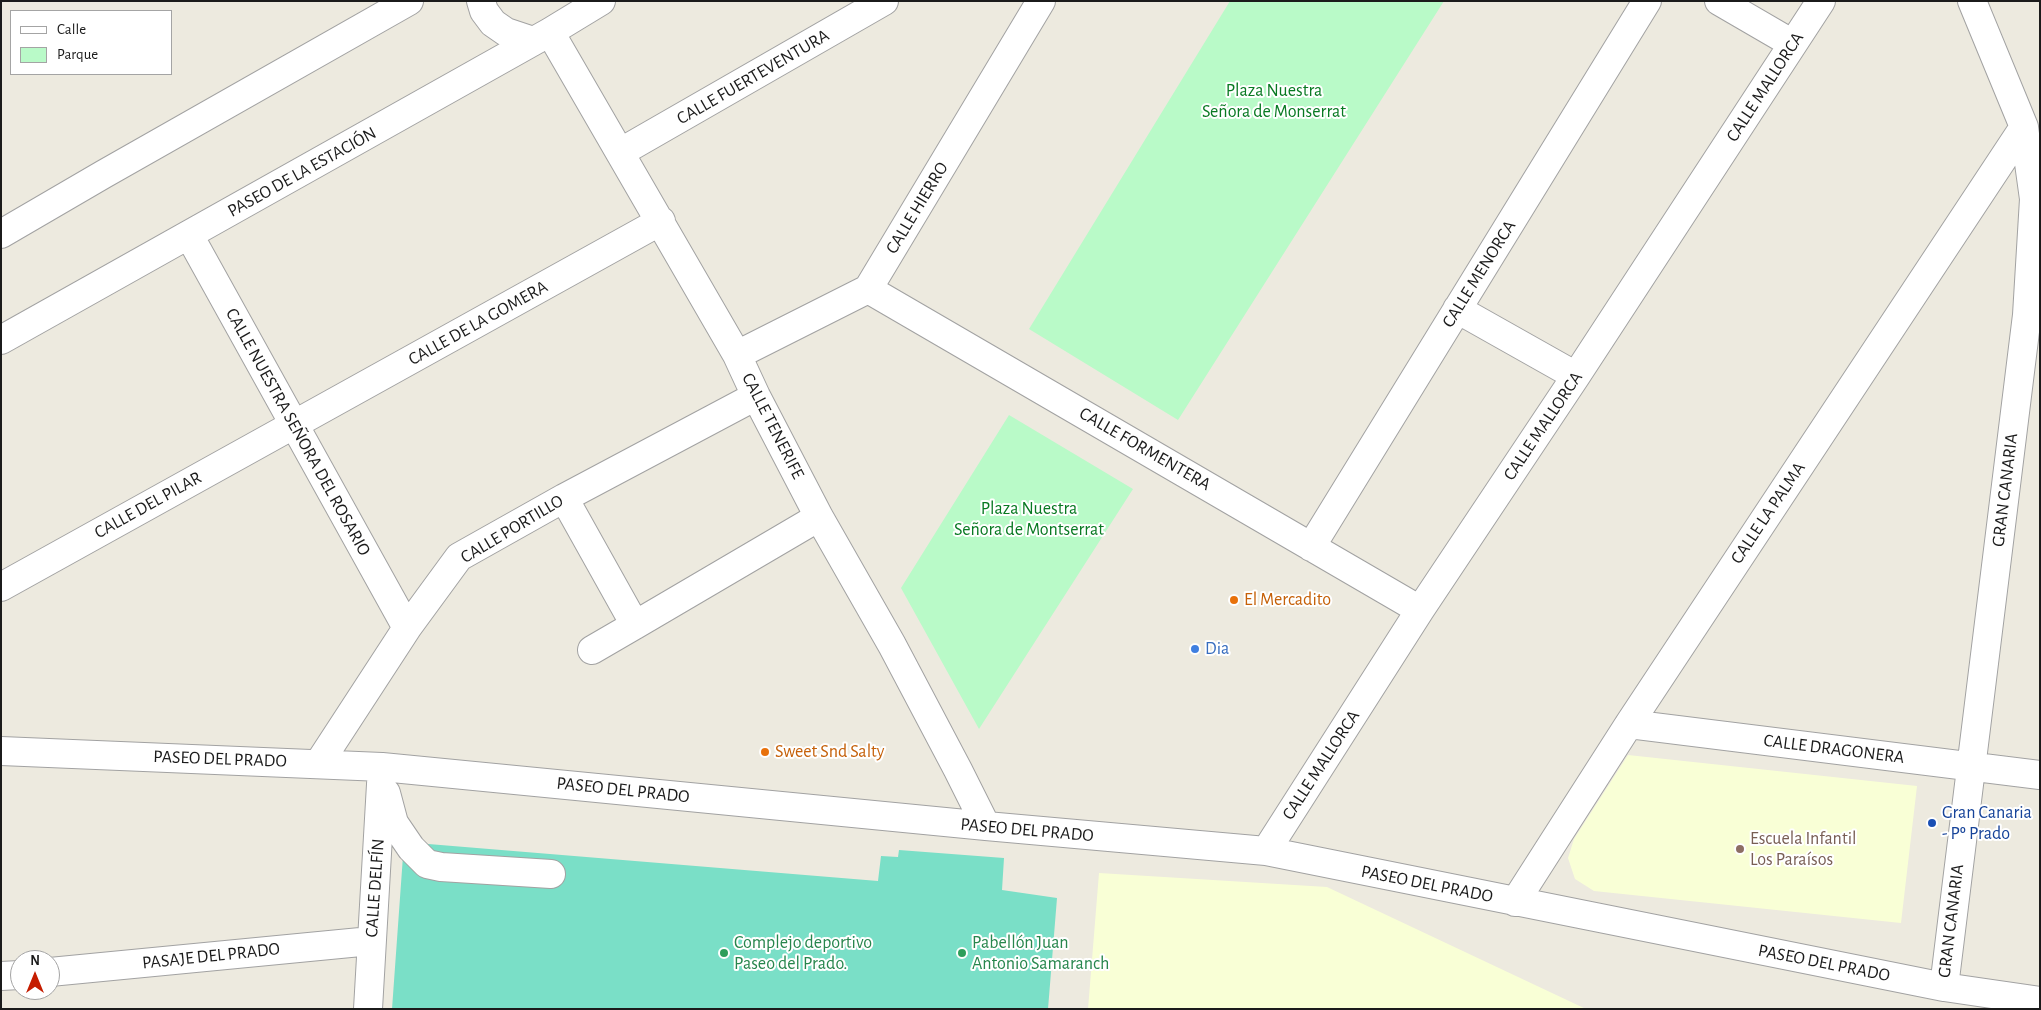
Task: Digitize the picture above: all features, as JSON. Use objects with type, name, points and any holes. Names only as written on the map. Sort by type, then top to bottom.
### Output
[{"type":"street","points":[[1,234],[409,1]]},
{"type":"street","points":[[481,1],[484,11],[493,23],[506,32],[557,23]]},
{"type":"street","name":"PASEO DE LA ESTACIÓN","points":[[1,340],[189,236],[557,23],[601,1]]},
{"type":"street","name":"CALLE FUERTEVENTURA","points":[[621,152],[884,1]]},
{"type":"street","name":"CALLE MENORCA","points":[[1311,547],[1647,1]]},
{"type":"street","points":[[1718,1],[1793,44]]},
{"type":"street","name":"CALLE MALLORCA","points":[[1266,851],[1420,610],[1576,376],[1821,1]]},
{"type":"street","name":"GRAN CANARIA","points":[[1944,987],[1970,766],[2033,316],[2034,199],[2024,127],[1972,1]]},
{"type":"street","name":"CALLE HIERRO","points":[[868,289],[1029,8]]},
{"type":"street","name":"CALLE TENERIFE","points":[[557,23],[621,152],[737,354],[756,396],[819,517],[892,645],[986,826]]},
{"type":"street","name":"CALLE LA PALMA","points":[[1515,902],[1629,724],[2024,127]]},
{"type":"street","name":"CALLE DE LA GOMERA","points":[[295,424],[661,221]]},
{"type":"street","name":"CALLE NUESTRA SEÑORA DEL ROSARIO","points":[[189,236],[408,628]]},
{"type":"street","points":[[737,354],[868,289]]},
{"type":"street","name":"CALLE FORMENTERA","points":[[868,289],[1420,610]]},
{"type":"street","points":[[1457,309],[1576,376]]},
{"type":"street","name":"CALLE PORTILLO","points":[[319,763],[408,628],[459,557],[564,498],[756,396]]},
{"type":"street","name":"CALLE DEL PILAR","points":[[1,587],[295,424]]},
{"type":"street","points":[[564,498],[635,625]]},
{"type":"street","points":[[592,650],[819,517]]},
{"type":"street","name":"CALLE DRAGONERA","points":[[1629,724],[2040,774]]},
{"type":"street","name":"PASEO DEL PRADO","points":[[1,751],[382,767],[986,826],[1266,851],[1944,987],[2040,1001]]},
{"type":"street","points":[[382,767],[394,823],[411,848],[427,864],[440,867],[551,874]]},
{"type":"street","name":"CALLE DELFÍN","points":[[368,1009],[382,767]]},
{"type":"street","name":"PASAJE DEL PRADO","points":[[60,971],[371,941]]},
{"type":"street","points":[[1944,987],[1963,1009]]},
{"type":"shaded area","name":"Escuela Infantil Los Paraísos","points":[[1628,755],[1917,786],[1901,923],[1594,891],[1575,879],[1568,858],[1574,839]]},
{"type":"shaded area","name":"Complejo deportivo Paseo del Prado.","points":[[404,842],[878,881],[881,856],[898,857],[899,850],[1004,858],[1002,890],[1057,898],[1048,1009],[392,1009]]},
{"type":"shaded area","points":[[1099,873],[1327,887],[1586,1009],[1088,1009]]},
{"type":"green space","name":"Plaza Nuestra Señora de Monserrat","points":[[1230,1],[1444,1],[1178,420],[1029,329]]},
{"type":"green space","name":"Plaza Nuestra Señora de Montserrat","points":[[1009,415],[1133,489],[979,729],[901,588]]},
{"type":"place","name":"El Mercadito","points":[[1234,600]]},
{"type":"place","name":"Dia","points":[[1195,649]]},
{"type":"place","name":"Sweet Snd Salty","points":[[765,752]]},
{"type":"place","name":"Gran Canaria - Pº Prado","points":[[1932,823]]},
{"type":"place","name":"Escuela Infantil Los Paraísos","points":[[1740,849]]},
{"type":"place","name":"Complejo deportivo Paseo del Prado.","points":[[724,953]]},
{"type":"place","name":"Pabellón Juan Antonio Samaranch","points":[[962,953]]}]
